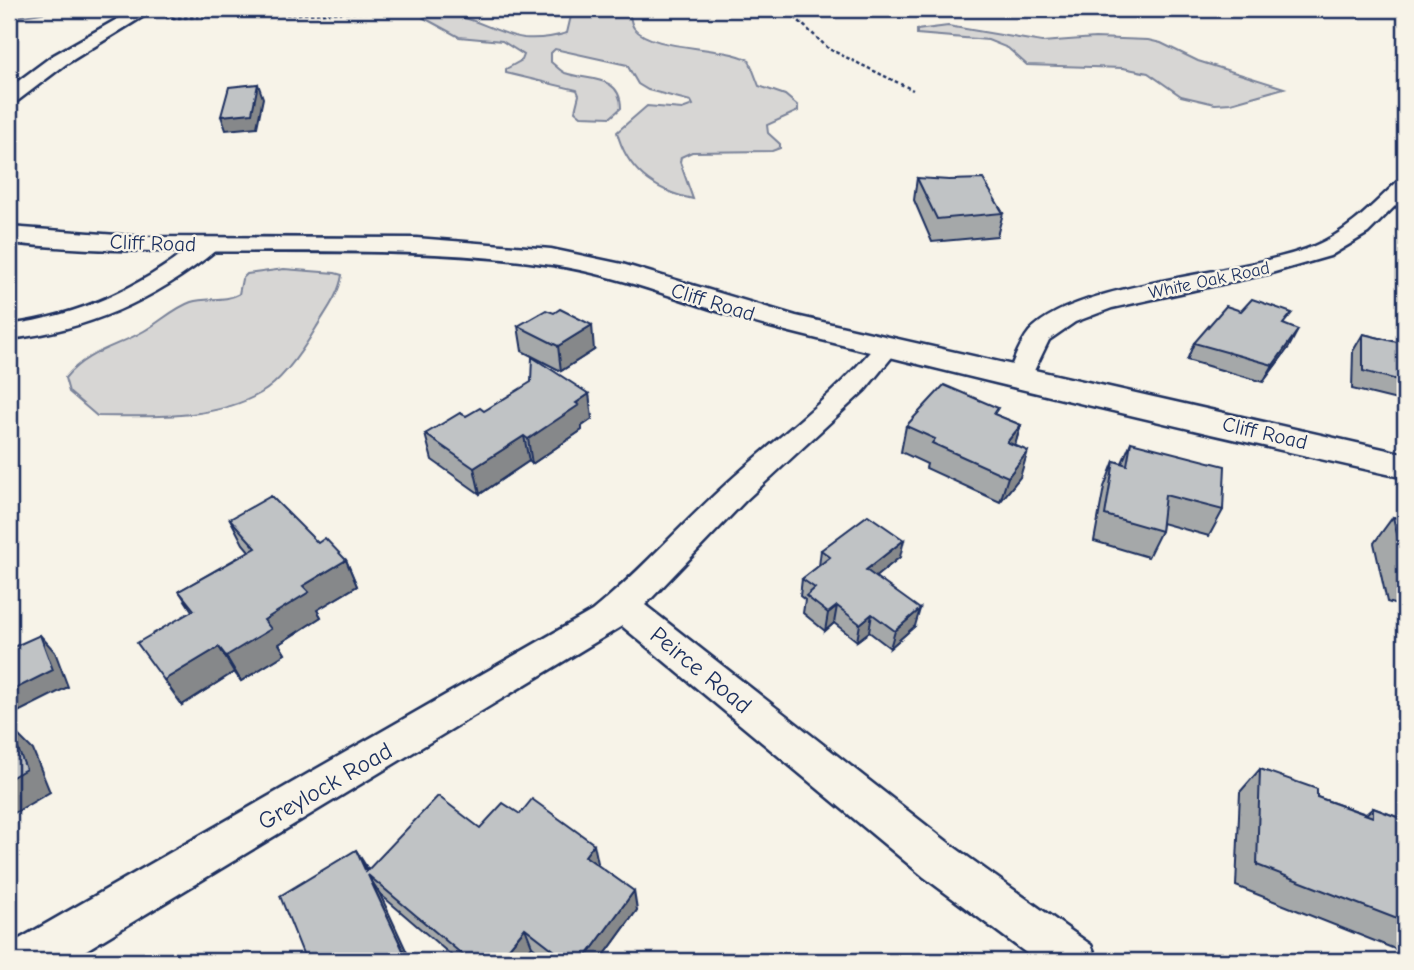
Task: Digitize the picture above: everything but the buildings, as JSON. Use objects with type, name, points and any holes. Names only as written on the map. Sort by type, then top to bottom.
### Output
[{"type":"street","points":[[9,98],[59,60],[147,13]]},
{"type":"street","name":"White Oak Road","points":[[1020,375],[1039,336],[1066,317],[1105,302],[1271,266],[1322,251],[1361,229],[1405,185]]},
{"type":"street","name":"Cliff Road","points":[[9,234],[88,241],[438,249],[558,258],[614,271],[743,312],[1405,466]]},
{"type":"street","points":[[9,332],[69,321],[122,303],[160,283],[208,244]]},
{"type":"street","points":[[622,606],[716,511],[861,377],[888,346]]},
{"type":"street","name":"Greylock Road","points":[[25,961],[583,634],[622,606]]},
{"type":"street","name":"Peirce Road","points":[[622,606],[939,862],[1075,961]]},
{"type":"path","points":[[147,13],[214,9]]},
{"type":"path","points":[[147,13],[459,9]]},
{"type":"path","points":[[786,9],[829,49],[914,90]]},
{"type":"path","points":[[1033,9],[1116,15]]},
{"type":"shaded area","points":[[566,9],[621,10],[629,13],[634,28],[655,41],[736,55],[749,60],[759,86],[785,95],[798,106],[798,111],[767,125],[768,133],[780,144],[780,148],[772,151],[692,152],[681,157],[680,162],[693,199],[666,191],[635,168],[617,132],[647,106],[682,109],[693,105],[691,101],[648,90],[638,84],[627,65],[555,49],[551,53],[551,62],[561,71],[609,84],[619,97],[621,108],[611,117],[581,116],[575,111],[579,95],[577,90],[506,73],[506,69],[522,60],[524,55],[502,41],[459,37],[424,18],[437,15],[462,17],[512,35],[540,38],[567,33],[571,16]]},
{"type":"shaded area","points":[[948,26],[1042,42],[1095,38],[1148,40],[1161,43],[1198,61],[1284,88],[1231,103],[1215,104],[1181,96],[1148,73],[1123,68],[1027,65],[1008,48],[988,40],[917,34],[917,30]]},
{"type":"shaded area","points":[[284,269],[342,275],[335,296],[305,346],[285,373],[261,393],[242,402],[202,413],[97,416],[69,392],[65,378],[92,355],[144,331],[185,305],[239,294],[242,279],[247,274]]},
{"type":"waterway","points":[[9,18],[72,9]]}]
